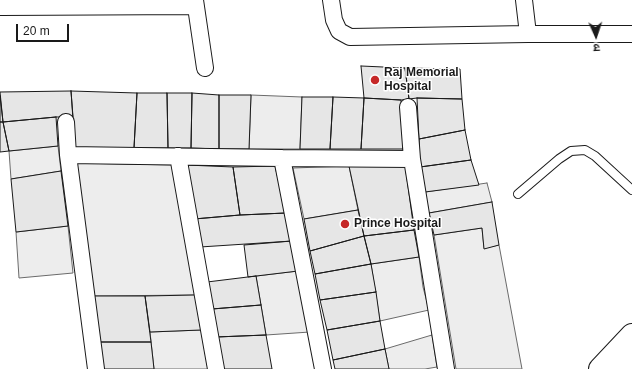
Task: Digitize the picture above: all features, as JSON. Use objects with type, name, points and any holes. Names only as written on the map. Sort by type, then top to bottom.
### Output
[{"type":"highway","points":[[611,367],[632,335]]},
{"type":"highway","points":[[611,367],[632,358]]},
{"type":"street","points":[[331,0],[334,20],[339,31],[350,37],[632,34]]},
{"type":"street","points":[[524,0],[528,34]]},
{"type":"street","points":[[0,7],[195,3],[205,68]]},
{"type":"street","points":[[408,107],[412,159],[446,369]]},
{"type":"street","points":[[66,122],[68,155],[96,369]]},
{"type":"street","points":[[68,155],[412,159]]},
{"type":"street","points":[[178,156],[216,369]]},
{"type":"street","points":[[282,158],[323,369]]},
{"type":"lane","points":[[518,194],[571,150],[585,150],[595,156],[632,190]]},
{"type":"shaded area","points":[[251,95],[302,97],[300,149],[249,149]]},
{"type":"shaded area","points":[[58,146],[61,171],[11,179],[9,151]]},
{"type":"shaded area","points":[[76,163],[172,165],[195,295],[91,296]]},
{"type":"shaded area","points":[[349,166],[358,210],[304,219],[293,168]]},
{"type":"shaded area","points":[[487,183],[492,202],[429,213],[425,192]]},
{"type":"shaded area","points":[[68,226],[73,273],[19,278],[16,232]]},
{"type":"shaded area","points":[[482,228],[484,248],[499,245],[522,369],[456,369],[434,235]]},
{"type":"shaded area","points":[[419,257],[423,287],[429,310],[380,321],[371,264]]},
{"type":"shaded area","points":[[298,271],[310,332],[266,335],[256,276]]},
{"type":"shaded area","points":[[201,330],[208,369],[154,369],[150,332]]},
{"type":"shaded area","points":[[432,335],[437,367],[425,369],[389,369],[385,349]]},
{"type":"building","points":[[361,66],[405,68],[409,99],[364,98]]},
{"type":"building","points":[[405,68],[460,69],[462,99],[409,99]]},
{"type":"building","points":[[71,91],[73,117],[56,117],[3,122],[0,92]]},
{"type":"building","points":[[71,91],[137,93],[134,148],[75,148]]},
{"type":"building","points":[[137,93],[167,93],[168,148],[134,148]]},
{"type":"building","points":[[167,93],[192,93],[191,148],[168,148]]},
{"type":"building","points":[[192,93],[219,95],[219,149],[191,148]]},
{"type":"building","points":[[219,95],[251,95],[249,149],[219,149]]},
{"type":"building","points":[[0,96],[3,122],[0,122]]},
{"type":"building","points":[[302,97],[333,97],[330,149],[300,149]]},
{"type":"building","points":[[333,97],[364,98],[361,149],[330,149]]},
{"type":"building","points":[[364,98],[401,100],[403,149],[361,149]]},
{"type":"building","points":[[417,98],[462,99],[465,130],[419,139]]},
{"type":"building","points":[[56,117],[58,146],[9,151],[3,122]]},
{"type":"building","points":[[0,122],[3,122],[9,151],[0,152]]},
{"type":"building","points":[[465,130],[471,160],[420,167],[419,139]]},
{"type":"building","points":[[471,160],[479,185],[425,192],[420,167]]},
{"type":"building","points":[[405,164],[414,230],[364,236],[349,166]]},
{"type":"building","points":[[186,165],[233,167],[240,215],[194,219]]},
{"type":"building","points":[[275,166],[286,213],[240,215],[233,167]]},
{"type":"building","points":[[61,171],[68,226],[16,232],[11,179]]},
{"type":"building","points":[[492,202],[499,245],[484,249],[482,228],[434,235],[429,213]]},
{"type":"building","points":[[358,210],[364,236],[310,251],[304,219]]},
{"type":"building","points":[[286,213],[292,241],[200,247],[194,219]]},
{"type":"building","points":[[414,230],[419,257],[371,264],[364,236]]},
{"type":"building","points":[[364,236],[371,264],[315,274],[310,251]]},
{"type":"building","points":[[292,241],[298,271],[248,277],[244,245]]},
{"type":"building","points":[[371,264],[376,292],[320,300],[315,274]]},
{"type":"building","points":[[256,276],[261,305],[212,309],[207,282]]},
{"type":"building","points":[[376,292],[380,321],[327,330],[320,300]]},
{"type":"building","points":[[195,295],[201,330],[150,332],[145,296]]},
{"type":"building","points":[[91,296],[145,296],[151,342],[98,342]]},
{"type":"building","points":[[261,305],[266,335],[216,337],[212,309]]},
{"type":"building","points":[[380,321],[385,349],[333,360],[327,330]]},
{"type":"building","points":[[266,335],[272,369],[222,369],[216,337]]},
{"type":"building","points":[[98,342],[151,342],[154,369],[103,369]]},
{"type":"building","points":[[385,349],[389,369],[335,369],[333,360]]},
{"type":"place","name":"Raj Memorial Hospital","points":[[375,80]]},
{"type":"place","name":"Prince Hospital","points":[[345,224]]}]
